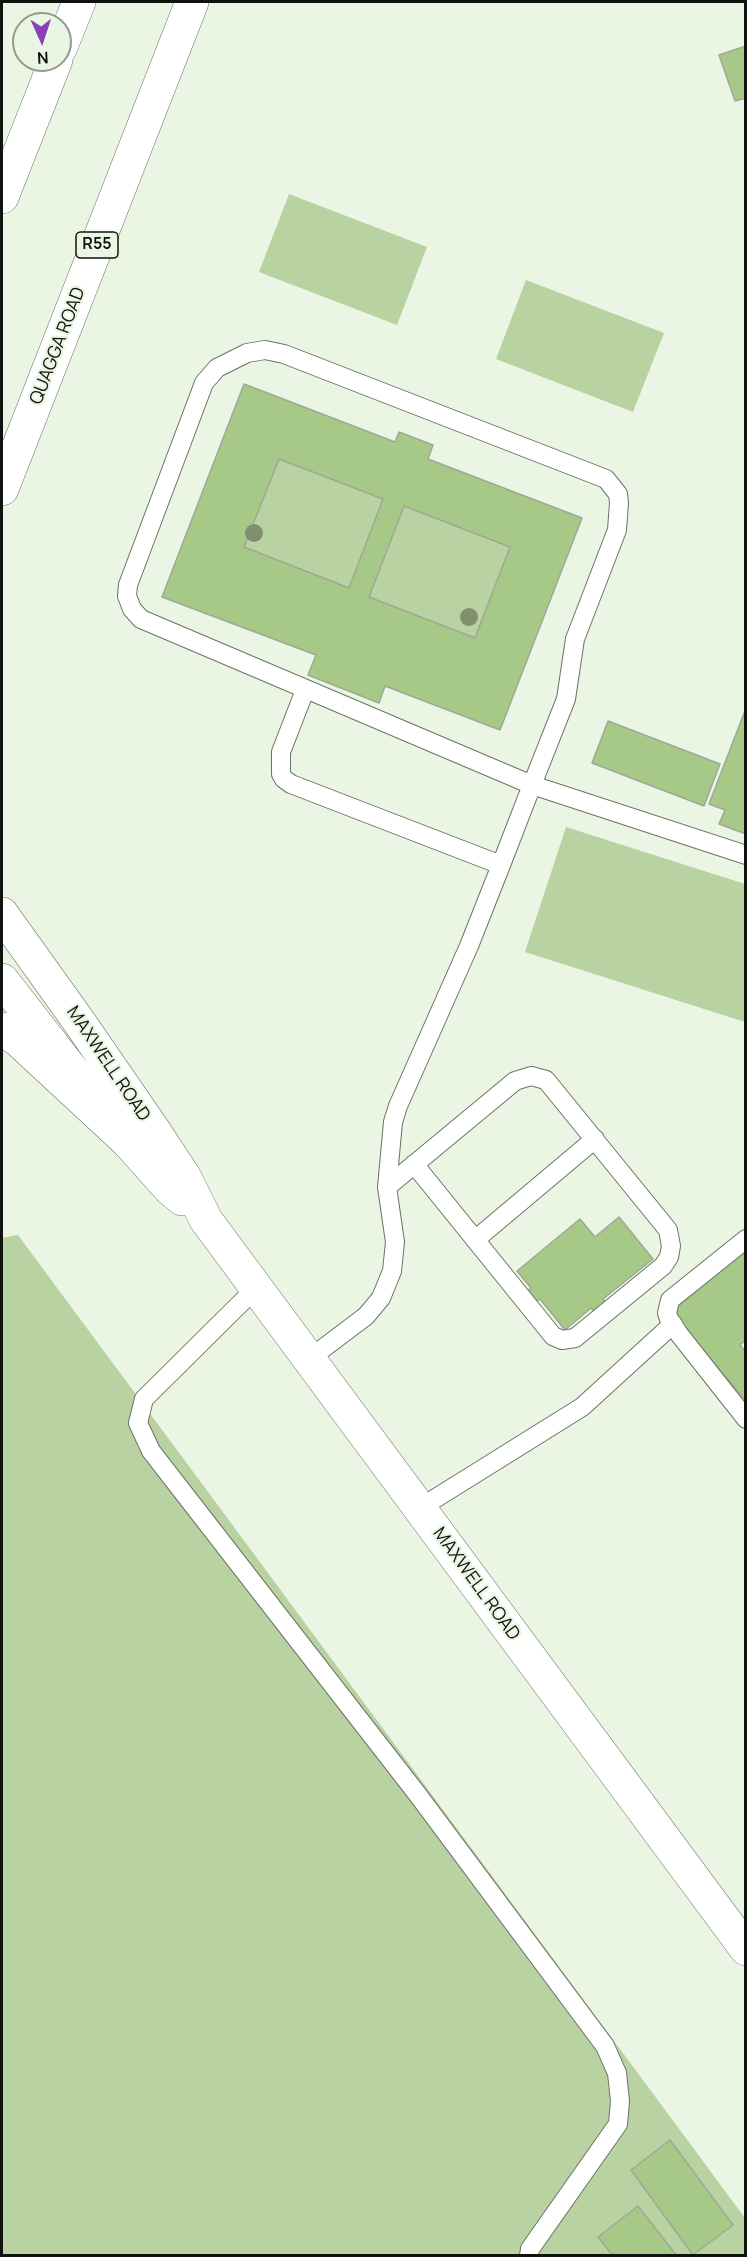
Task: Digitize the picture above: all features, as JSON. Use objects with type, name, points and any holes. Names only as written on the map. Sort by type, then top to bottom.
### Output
[{"type":"street","points":[[72,20],[79,2]]},
{"type":"street","name":"QUAGGA ROAD","points":[[2,489],[192,2]]},
{"type":"street","points":[[2,197],[51,72]]},
{"type":"street","name":"MAXWELL ROAD","points":[[2,914],[155,1132],[184,1176],[206,1220],[746,1948]]},
{"type":"street","name":"MAXWELL ROAD","points":[[2,980],[128,1142],[170,1189],[206,1220]]},
{"type":"street","points":[[2,1029],[18,1040],[128,1142]]},
{"type":"lane","points":[[309,1359],[366,1316],[381,1298],[392,1271],[396,1242],[387,1187],[393,1122],[469,946],[532,785],[566,699],[575,639],[617,530],[618,494],[606,479],[284,354],[265,350],[236,358],[218,368],[204,383],[128,585],[127,596],[132,609],[141,619],[532,785],[746,855]]},
{"type":"lane","points":[[305,690],[281,752],[281,774],[284,779],[291,784],[501,865]]},
{"type":"lane","points":[[387,1187],[414,1164],[515,1081],[531,1076],[546,1080],[668,1230],[671,1246],[669,1257],[663,1266],[575,1338],[562,1340],[553,1336],[414,1164]]},
{"type":"lane","points":[[475,1240],[594,1139]]},
{"type":"lane","points":[[746,1239],[670,1300],[667,1313],[746,1419]]},
{"type":"lane","points":[[257,1287],[144,1399],[138,1423],[152,1451],[418,1795],[605,2046],[617,2073],[620,2102],[618,2124],[530,2249],[529,2256]]},
{"type":"lane","points":[[420,1508],[582,1407],[673,1324]]},
{"type":"green space","points":[[289,194],[427,247],[397,325],[259,272]]},
{"type":"green space","points":[[526,280],[664,333],[633,412],[496,359]]},
{"type":"green space","points":[[279,459],[383,499],[349,588],[244,547]]},
{"type":"green space","points":[[404,506],[510,547],[475,638],[369,597]]},
{"type":"green space","points":[[566,827],[745,884],[745,1022],[525,952]]},
{"type":"green space","points":[[18,1235],[745,2218],[746,2255],[2,2256],[2,1238]]},
{"type":"building","points":[[746,46],[746,98],[735,101],[719,55]]},
{"type":"building","points":[[244,384],[395,442],[399,432],[433,445],[428,459],[582,518],[500,730],[385,686],[379,703],[308,675],[316,655],[162,597]],"holes":[[[279,459],[383,499],[349,588],[244,547]],[[404,506],[510,547],[475,638],[369,597]]]},
{"type":"building","points":[[746,708],[746,834],[719,824],[725,810],[709,804]]},
{"type":"building","points":[[608,721],[720,764],[704,806],[592,763]]},
{"type":"building","points":[[619,1217],[653,1259],[603,1299],[608,1306],[597,1315],[591,1308],[565,1330],[540,1299],[532,1305],[522,1294],[531,1288],[517,1271],[580,1219],[595,1237]]},
{"type":"building","points":[[746,1250],[746,1340],[740,1345],[746,1352],[746,1401],[671,1312]]},
{"type":"building","points":[[670,2140],[733,2225],[693,2255],[631,2170]]},
{"type":"building","points":[[638,2206],[677,2256],[613,2256],[598,2237]]}]
